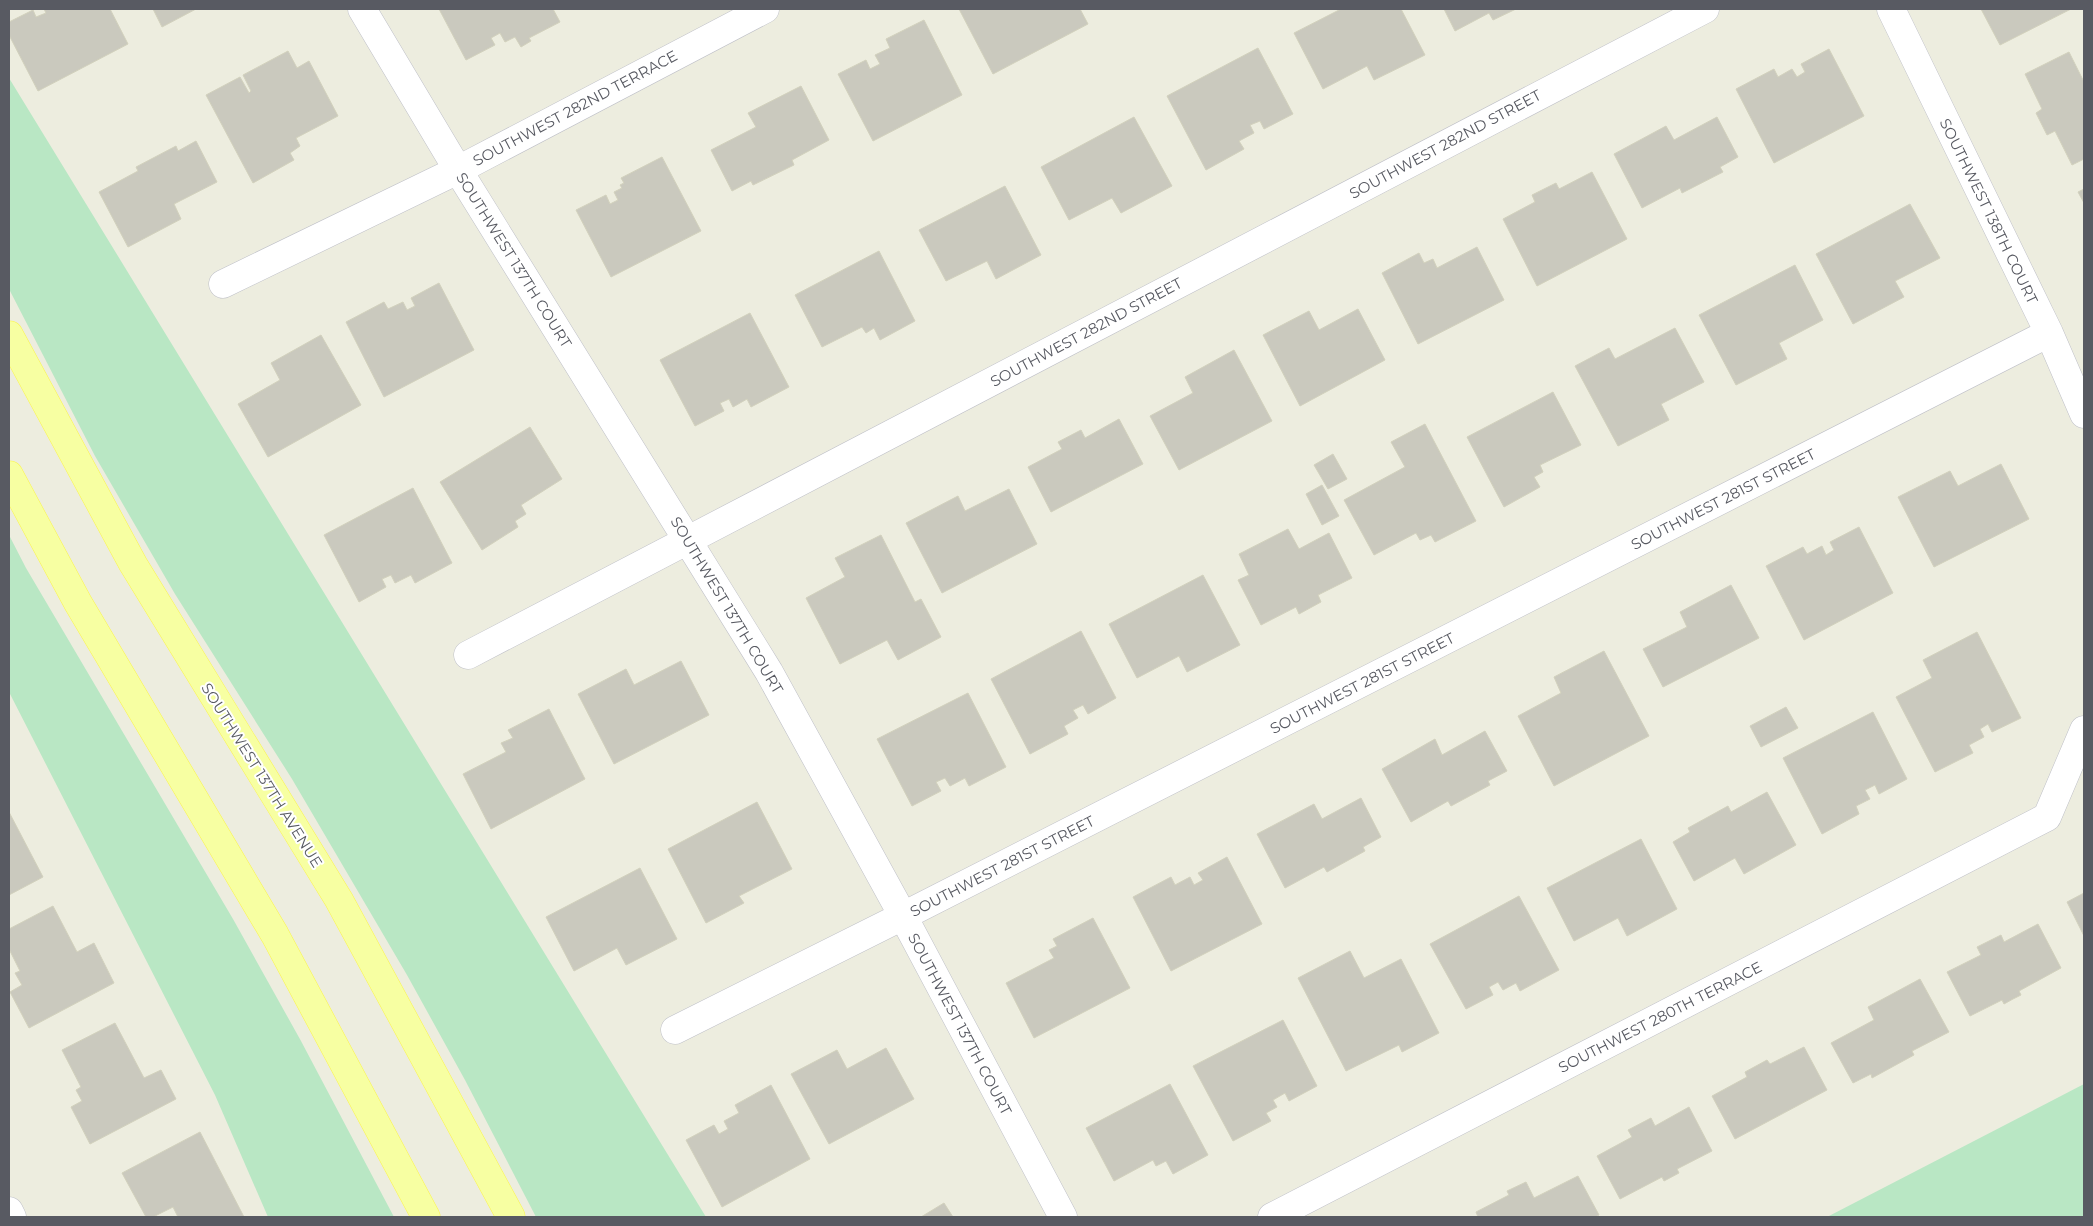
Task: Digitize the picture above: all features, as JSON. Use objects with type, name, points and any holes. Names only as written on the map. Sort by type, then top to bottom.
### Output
[{"type":"main road","name":"SOUTHWEST 137TH AVENUE","points":[[9,335],[133,564],[339,900],[511,1217]]},
{"type":"main road","points":[[9,475],[78,603],[274,935],[426,1217]]},
{"type":"street","name":"SOUTHWEST 137TH COURT","points":[[362,9],[458,170],[769,672],[903,916],[1063,1217]]},
{"type":"street","name":"SOUTHWEST 282ND TERRACE","points":[[223,284],[458,170],[765,9]]},
{"type":"street","name":"SOUTHWEST 282ND STREET","points":[[468,655],[1705,9]]},
{"type":"street","name":"SOUTHWEST 138TH COURT","points":[[1891,9],[2049,334],[2084,414]]},
{"type":"street","name":"SOUTHWEST 281ST STREET","points":[[675,1030],[2049,334]]},
{"type":"street","name":"SOUTHWEST 280TH TERRACE","points":[[1272,1217],[2047,817],[2084,730]]},
{"type":"street","points":[[9,1211],[12,1217]]},
{"type":"green space","points":[[9,78],[706,1217],[536,1217],[465,1080],[407,975],[292,779],[175,594],[95,456],[9,289]]},
{"type":"green space","points":[[9,535],[26,568],[233,919],[301,1041],[394,1217],[268,1217],[215,1095],[9,692]]},
{"type":"green space","points":[[2084,1084],[2084,1217],[1827,1217]]},
{"type":"building","points":[[44,9],[110,9],[128,44],[38,91],[9,35],[9,22],[33,10],[36,17],[46,13]]},
{"type":"building","points":[[153,9],[196,9],[162,27]]},
{"type":"building","points":[[439,9],[553,9],[560,22],[529,38],[531,41],[521,47],[515,37],[505,42],[500,33],[491,38],[495,45],[466,60]]},
{"type":"building","points":[[959,9],[1080,9],[1088,24],[993,74]]},
{"type":"building","points":[[1341,9],[1401,9],[1425,55],[1374,80],[1367,66],[1323,89],[1294,33]]},
{"type":"building","points":[[1444,9],[1516,9],[1493,20],[1489,13],[1455,31]]},
{"type":"building","points":[[1981,9],[2071,9],[2000,45]]},
{"type":"building","points":[[924,20],[962,95],[873,141],[838,74],[866,60],[870,69],[880,64],[875,55],[890,48],[886,39]]},
{"type":"building","points":[[1258,48],[1293,114],[1264,129],[1260,121],[1250,125],[1254,133],[1239,141],[1244,149],[1206,170],[1167,96]]},
{"type":"building","points":[[1829,49],[1864,116],[1774,163],[1736,89],[1774,69],[1778,77],[1792,69],[1797,77],[1805,72],[1801,64]]},
{"type":"building","points":[[288,51],[297,68],[309,61],[338,116],[296,138],[300,146],[290,153],[294,160],[253,183],[206,95],[240,77],[249,93],[251,91],[243,75]]},
{"type":"building","points":[[2069,52],[2084,82],[2084,159],[2072,165],[2055,131],[2047,135],[2036,113],[2042,109],[2025,74]]},
{"type":"building","points":[[801,86],[829,140],[792,160],[794,165],[753,185],[751,181],[732,191],[711,150],[756,127],[748,113]]},
{"type":"building","points":[[1134,117],[1172,186],[1121,213],[1112,198],[1069,220],[1041,167]]},
{"type":"building","points":[[1717,117],[1738,157],[1720,167],[1723,172],[1682,193],[1680,188],[1642,208],[1614,154],[1666,126],[1674,140]]},
{"type":"building","points":[[196,141],[217,182],[174,204],[181,219],[128,247],[99,192],[138,171],[136,167],[176,146],[178,151]]},
{"type":"building","points":[[662,157],[701,231],[611,277],[576,210],[606,195],[610,204],[618,200],[614,192],[622,188],[620,185],[624,183],[621,178]]},
{"type":"building","points":[[1592,172],[1627,239],[1537,286],[1503,219],[1535,202],[1532,195],[1556,183],[1559,189]]},
{"type":"building","points":[[1005,186],[1041,255],[996,279],[987,261],[946,281],[919,230]]},
{"type":"building","points":[[2084,189],[2084,203],[2078,192]]},
{"type":"building","points":[[1910,204],[1940,258],[1895,281],[1904,297],[1853,324],[1816,254]]},
{"type":"building","points":[[1477,247],[1504,300],[1418,344],[1382,273],[1419,253],[1424,263],[1433,259],[1437,268]]},
{"type":"building","points":[[879,251],[915,321],[880,340],[874,328],[866,333],[862,327],[822,347],[795,295]]},
{"type":"building","points":[[1795,265],[1823,320],[1779,343],[1787,359],[1736,385],[1699,315]]},
{"type":"building","points":[[439,283],[474,350],[384,397],[346,322],[384,302],[388,309],[403,302],[407,310],[415,306],[411,298]]},
{"type":"building","points":[[1358,309],[1385,360],[1300,406],[1263,335],[1309,311],[1319,330]]},
{"type":"building","points":[[750,313],[789,387],[751,407],[747,399],[733,407],[729,399],[720,403],[724,411],[695,426],[660,360]]},
{"type":"building","points":[[1675,328],[1704,382],[1661,404],[1669,420],[1618,446],[1575,366],[1609,348],[1615,359]]},
{"type":"building","points":[[321,335],[361,405],[268,457],[238,404],[280,380],[271,363]]},
{"type":"building","points":[[1234,350],[1272,421],[1179,470],[1150,416],[1193,393],[1185,377]]},
{"type":"building","points":[[1553,392],[1581,445],[1540,465],[1543,472],[1534,477],[1540,487],[1504,507],[1467,437]]},
{"type":"building","points":[[1119,419],[1143,464],[1051,512],[1028,467],[1062,449],[1058,442],[1081,430],[1085,438]]},
{"type":"building","points":[[1425,424],[1476,521],[1435,542],[1431,535],[1420,540],[1416,533],[1374,555],[1344,500],[1405,467],[1391,442]]},
{"type":"building","points":[[530,427],[562,479],[521,505],[526,514],[515,521],[518,527],[482,550],[440,482]]},
{"type":"building","points":[[1333,454],[1347,479],[1328,489],[1314,465]]},
{"type":"building","points":[[2001,464],[2029,519],[1934,567],[1898,497],[1950,471],[1958,486]]},
{"type":"building","points":[[1322,485],[1339,516],[1322,525],[1306,494]]},
{"type":"building","points":[[413,488],[452,563],[415,583],[411,575],[395,583],[391,575],[382,579],[386,587],[359,602],[324,535]]},
{"type":"building","points":[[1009,489],[1037,544],[942,593],[906,523],[958,496],[965,511]]},
{"type":"building","points":[[1859,527],[1893,593],[1804,640],[1766,566],[1803,547],[1807,554],[1822,546],[1826,555],[1834,550],[1830,542]]},
{"type":"building","points":[[1288,529],[1299,549],[1329,533],[1352,578],[1318,595],[1321,602],[1299,614],[1296,607],[1261,625],[1238,580],[1249,575],[1239,554]]},
{"type":"building","points":[[881,535],[915,602],[921,599],[941,637],[898,660],[887,640],[840,664],[806,598],[845,577],[835,558]]},
{"type":"building","points":[[1203,575],[1240,645],[1187,672],[1179,656],[1137,678],[1109,624]]},
{"type":"building","points":[[1731,585],[1759,638],[1663,687],[1643,649],[1687,627],[1680,612]]},
{"type":"building","points":[[1081,631],[1116,698],[1088,714],[1083,705],[1073,710],[1078,718],[1064,726],[1068,734],[1030,754],[991,679]]},
{"type":"building","points":[[1977,632],[2021,718],[1992,732],[1988,724],[1980,729],[1984,737],[1969,745],[1973,753],[1935,772],[1896,697],[1932,678],[1923,660]]},
{"type":"building","points":[[1604,651],[1649,736],[1554,786],[1518,716],[1561,693],[1554,677]]},
{"type":"building","points":[[681,661],[709,715],[614,764],[578,694],[626,669],[634,685]]},
{"type":"building","points":[[968,693],[1006,767],[969,786],[965,778],[950,786],[945,778],[936,782],[941,791],[912,806],[877,739]]},
{"type":"building","points":[[1786,707],[1798,728],[1761,747],[1750,726]]},
{"type":"building","points":[[549,709],[585,779],[491,829],[463,774],[506,752],[501,743],[513,738],[508,730]]},
{"type":"building","points":[[1873,712],[1907,779],[1879,794],[1875,785],[1865,790],[1870,799],[1856,806],[1859,814],[1822,834],[1783,758]]},
{"type":"building","points":[[1485,731],[1507,771],[1488,781],[1490,785],[1451,806],[1448,801],[1411,822],[1382,769],[1435,739],[1442,755]]},
{"type":"building","points":[[1767,792],[1796,845],[1744,874],[1735,858],[1694,881],[1673,842],[1690,832],[1688,828],[1728,806],[1731,812]]},
{"type":"building","points":[[1361,798],[1381,837],[1363,847],[1365,851],[1327,872],[1324,867],[1285,888],[1257,834],[1314,804],[1322,819]]},
{"type":"building","points":[[757,802],[792,869],[739,896],[744,903],[706,923],[668,849]]},
{"type":"building","points":[[9,812],[43,877],[9,895]]},
{"type":"building","points":[[1641,839],[1677,909],[1627,936],[1618,918],[1574,941],[1547,888]]},
{"type":"building","points":[[1227,857],[1262,924],[1171,971],[1133,897],[1171,877],[1175,885],[1190,877],[1194,885],[1203,880],[1198,873]]},
{"type":"building","points":[[640,868],[677,939],[626,965],[617,948],[574,971],[546,917]]},
{"type":"building","points":[[2084,893],[2084,936],[2067,902]]},
{"type":"building","points":[[1519,896],[1559,970],[1520,991],[1516,983],[1503,990],[1498,982],[1489,987],[1493,995],[1466,1009],[1430,944]]},
{"type":"building","points":[[53,906],[77,952],[94,943],[114,983],[29,1028],[10,992],[22,985],[15,973],[20,971],[9,949],[9,929]]},
{"type":"building","points":[[1093,918],[1130,988],[1034,1038],[1006,983],[1054,958],[1049,950],[1057,946],[1053,939]]},
{"type":"building","points":[[2038,924],[2061,968],[2019,991],[2021,995],[2004,1004],[2002,1000],[1970,1016],[1947,972],[1981,955],[1977,947],[2001,935],[2004,942]]},
{"type":"building","points":[[1350,951],[1364,978],[1401,959],[1439,1033],[1402,1052],[1399,1045],[1346,1071],[1298,978]]},
{"type":"building","points":[[1920,979],[1949,1032],[1912,1051],[1914,1055],[1872,1078],[1871,1074],[1853,1083],[1831,1043],[1874,1020],[1868,1007]]},
{"type":"building","points":[[1283,1020],[1317,1086],[1289,1101],[1285,1093],[1273,1100],[1277,1107],[1266,1113],[1271,1121],[1233,1141],[1193,1066]]},
{"type":"building","points":[[115,1023],[144,1078],[161,1070],[176,1099],[90,1144],[71,1107],[82,1101],[76,1090],[81,1087],[62,1050]]},
{"type":"building","points":[[1804,1047],[1827,1090],[1735,1139],[1712,1096],[1747,1077],[1745,1072],[1767,1060],[1770,1064]]},
{"type":"building","points":[[886,1048],[914,1099],[829,1144],[791,1074],[837,1050],[847,1069]]},
{"type":"building","points":[[1170,1084],[1208,1155],[1173,1174],[1166,1161],[1156,1166],[1153,1160],[1114,1181],[1086,1128]]},
{"type":"building","points":[[771,1085],[810,1159],[722,1207],[686,1140],[714,1125],[719,1134],[728,1129],[724,1121],[739,1113],[735,1105]]},
{"type":"building","points":[[1689,1107],[1712,1151],[1677,1169],[1679,1173],[1664,1181],[1662,1177],[1620,1199],[1597,1156],[1632,1137],[1628,1130],[1651,1118],[1655,1126]]},
{"type":"building","points":[[200,1132],[244,1217],[178,1217],[173,1207],[153,1217],[146,1217],[122,1173]]},
{"type":"building","points":[[1578,1176],[1599,1215],[1595,1217],[1478,1217],[1476,1212],[1509,1195],[1507,1191],[1526,1182],[1534,1198]]},
{"type":"building","points":[[944,1203],[953,1217],[921,1217]]}]
